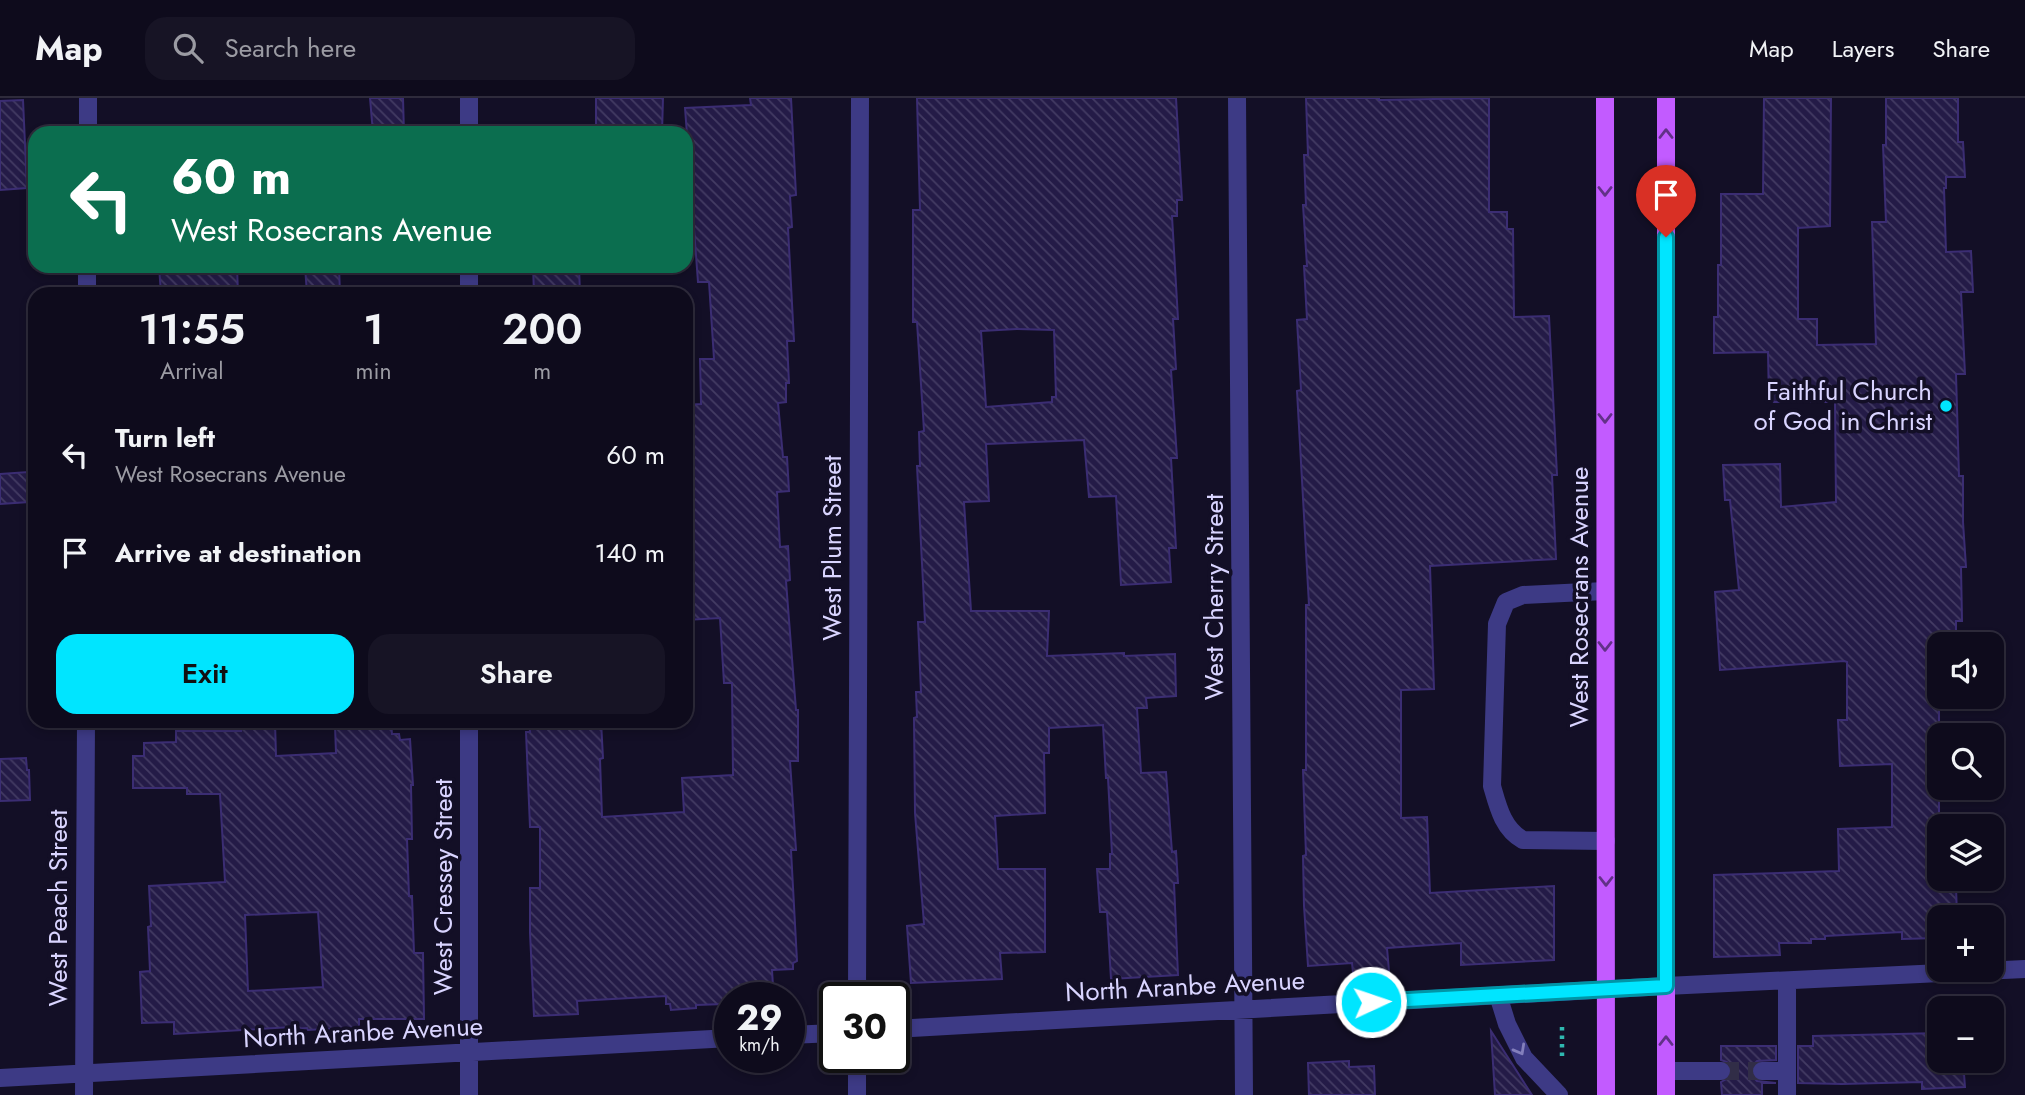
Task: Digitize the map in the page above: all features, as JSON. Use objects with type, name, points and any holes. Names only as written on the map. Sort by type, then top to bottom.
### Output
[{"type":"main road","name":"West Rosecrans Avenue","points":[[1605,98],[1606,1095]]},
{"type":"main road","points":[[1666,98],[1666,1095]]},
{"type":"street","points":[[88,98],[88,126]]},
{"type":"street","points":[[469,98],[469,126]]},
{"type":"street","name":"West Plum Street","points":[[857,982],[860,98]]},
{"type":"street","name":"West Cherry Street","points":[[1237,98],[1244,1095]]},
{"type":"street","points":[[1605,591],[1523,595],[1506,602],[1497,624],[1492,786],[1499,810],[1513,834],[1522,840],[1606,841]]},
{"type":"street","name":"West Peach Street","points":[[84,1095],[86,728]]},
{"type":"street","name":"West Cressey Street","points":[[469,728],[469,1095]]},
{"type":"street","name":"North Aranbe Avenue","points":[[910,1028],[1606,989],[2025,970]]},
{"type":"street","points":[[1787,981],[1787,1095]]},
{"type":"street","points":[[1498,995],[1507,1024],[1524,1058],[1559,1095]]},
{"type":"street","name":"North Aranbe Avenue","points":[[0,1078],[714,1039]]},
{"type":"street","points":[[1666,1071],[1721,1071]]},
{"type":"street","points":[[1762,1071],[1787,1071]]},
{"type":"street","points":[[857,1073],[857,1095]]},
{"type":"building","points":[[370,98],[403,98],[404,126],[372,126]]},
{"type":"building","points":[[596,98],[663,98],[662,126],[596,126]]},
{"type":"building","points":[[750,98],[791,98],[796,195],[790,196],[792,227],[788,228],[794,341],[787,341],[789,383],[786,383],[786,402],[778,403],[783,457],[787,457],[789,491],[777,492],[780,547],[788,546],[790,580],[786,581],[798,710],[798,761],[790,761],[796,850],[791,850],[797,961],[793,963],[793,969],[772,970],[773,982],[714,982],[714,1004],[671,1010],[670,1004],[666,1004],[666,996],[577,1001],[578,1014],[534,1016],[530,888],[540,888],[540,827],[530,827],[526,732],[530,732],[530,728],[601,728],[602,817],[684,812],[682,778],[733,775],[732,683],[724,683],[720,618],[693,620],[693,405],[701,404],[700,359],[714,359],[709,282],[698,282],[693,215],[693,126],[686,126],[685,108],[751,105]]},
{"type":"building","points":[[917,98],[1176,98],[1182,200],[1177,200],[1177,216],[1172,216],[1178,319],[1173,319],[1176,369],[1171,370],[1177,458],[1171,458],[1176,548],[1169,548],[1171,582],[1121,585],[1116,496],[1089,497],[1084,440],[986,444],[989,501],[964,502],[971,611],[1049,611],[1047,656],[1175,654],[1176,696],[1146,698],[1147,708],[1137,708],[1141,773],[1166,772],[1172,852],[1176,851],[1178,883],[1174,883],[1178,975],[1111,979],[1107,912],[1100,912],[1097,869],[1110,869],[1112,854],[1103,725],[1049,728],[1049,753],[1044,753],[1045,813],[995,816],[998,869],[1045,869],[1045,952],[1000,953],[1002,979],[911,983],[907,926],[924,924],[915,813],[914,718],[917,717],[916,692],[921,692],[918,622],[925,622],[917,466],[920,466],[919,432],[924,431],[917,322],[913,322],[913,210],[920,210]],"holes":[[[1054,330],[1056,397],[1052,397],[1052,402],[986,407],[981,331]]]},
{"type":"building","points":[[1306,98],[1489,98],[1489,212],[1507,212],[1507,229],[1513,229],[1514,317],[1549,316],[1557,475],[1552,475],[1556,559],[1430,566],[1434,689],[1401,690],[1401,818],[1427,817],[1430,893],[1554,886],[1554,960],[1461,965],[1461,943],[1387,948],[1389,971],[1353,973],[1352,963],[1308,966],[1304,906],[1303,856],[1306,855],[1303,770],[1306,770],[1306,605],[1309,605],[1297,391],[1301,390],[1297,320],[1307,319],[1303,205],[1306,205],[1304,155],[1308,155]]},
{"type":"building","points":[[1764,98],[1831,98],[1830,226],[1798,228],[1798,319],[1817,319],[1817,345],[1876,344],[1872,222],[1886,222],[1883,145],[1886,145],[1886,98],[1958,98],[1958,142],[1963,142],[1965,177],[1946,177],[1944,188],[1946,252],[1971,251],[1973,292],[1961,292],[1965,374],[1956,374],[1959,476],[1963,476],[1966,567],[1961,567],[1962,621],[1956,621],[1956,632],[1927,632],[1927,709],[1939,709],[1939,723],[1927,723],[1927,800],[1939,800],[1939,814],[1927,814],[1927,891],[1956,891],[1957,905],[1927,905],[1927,938],[1902,939],[1902,932],[1825,936],[1825,939],[1811,939],[1811,943],[1779,943],[1780,955],[1714,957],[1714,875],[1839,871],[1838,829],[1892,827],[1892,764],[1840,766],[1838,720],[1847,720],[1847,662],[1720,670],[1715,592],[1739,590],[1730,500],[1725,500],[1723,465],[1780,464],[1781,507],[1836,502],[1835,402],[1769,402],[1768,352],[1714,353],[1714,317],[1718,317],[1718,265],[1721,265],[1721,194],[1763,194]]},
{"type":"building","points":[[23,100],[27,188],[0,190],[0,101]]},
{"type":"building","points":[[160,273],[237,273],[238,287],[160,287]]},
{"type":"building","points":[[306,273],[339,273],[340,287],[306,287]]},
{"type":"building","points":[[533,273],[579,273],[580,287],[534,287]]},
{"type":"building","points":[[28,472],[28,502],[0,504],[0,474]]},
{"type":"building","points":[[275,728],[276,756],[336,753],[335,728],[392,728],[392,734],[399,734],[400,740],[410,739],[413,785],[412,839],[407,839],[409,896],[412,896],[414,953],[423,953],[424,1019],[359,1019],[359,1027],[308,1030],[292,1027],[174,1034],[174,1022],[142,1023],[140,972],[150,971],[149,886],[225,882],[220,794],[187,794],[187,788],[133,788],[133,756],[144,756],[144,743],[176,742],[176,731]],"holes":[[[318,912],[323,987],[248,991],[245,915]]]},
{"type":"building","points":[[26,758],[30,800],[0,801],[0,759]]},
{"type":"building","points":[[1491,1031],[1532,1095],[1495,1095]]},
{"type":"building","points":[[1927,1033],[1927,1073],[1964,1073],[1965,1087],[1922,1089],[1922,1082],[1798,1083],[1798,1046],[1813,1046],[1813,1036]]},
{"type":"building","points":[[1721,1046],[1776,1046],[1776,1060],[1757,1061],[1751,1070],[1757,1081],[1776,1083],[1762,1083],[1762,1095],[1722,1095],[1721,1082],[1730,1077],[1732,1070],[1727,1062],[1721,1060]]},
{"type":"building","points":[[1349,1061],[1349,1067],[1374,1066],[1375,1095],[1309,1095],[1308,1063]]},
{"type":"tunnel","points":[[1721,1071],[1762,1071]]},
{"type":"place","name":"Faithful Church of God in Christ","points":[[1946,406]]},
{"type":"route","points":[[1371,1002],[1666,986],[1666,237]]}]
